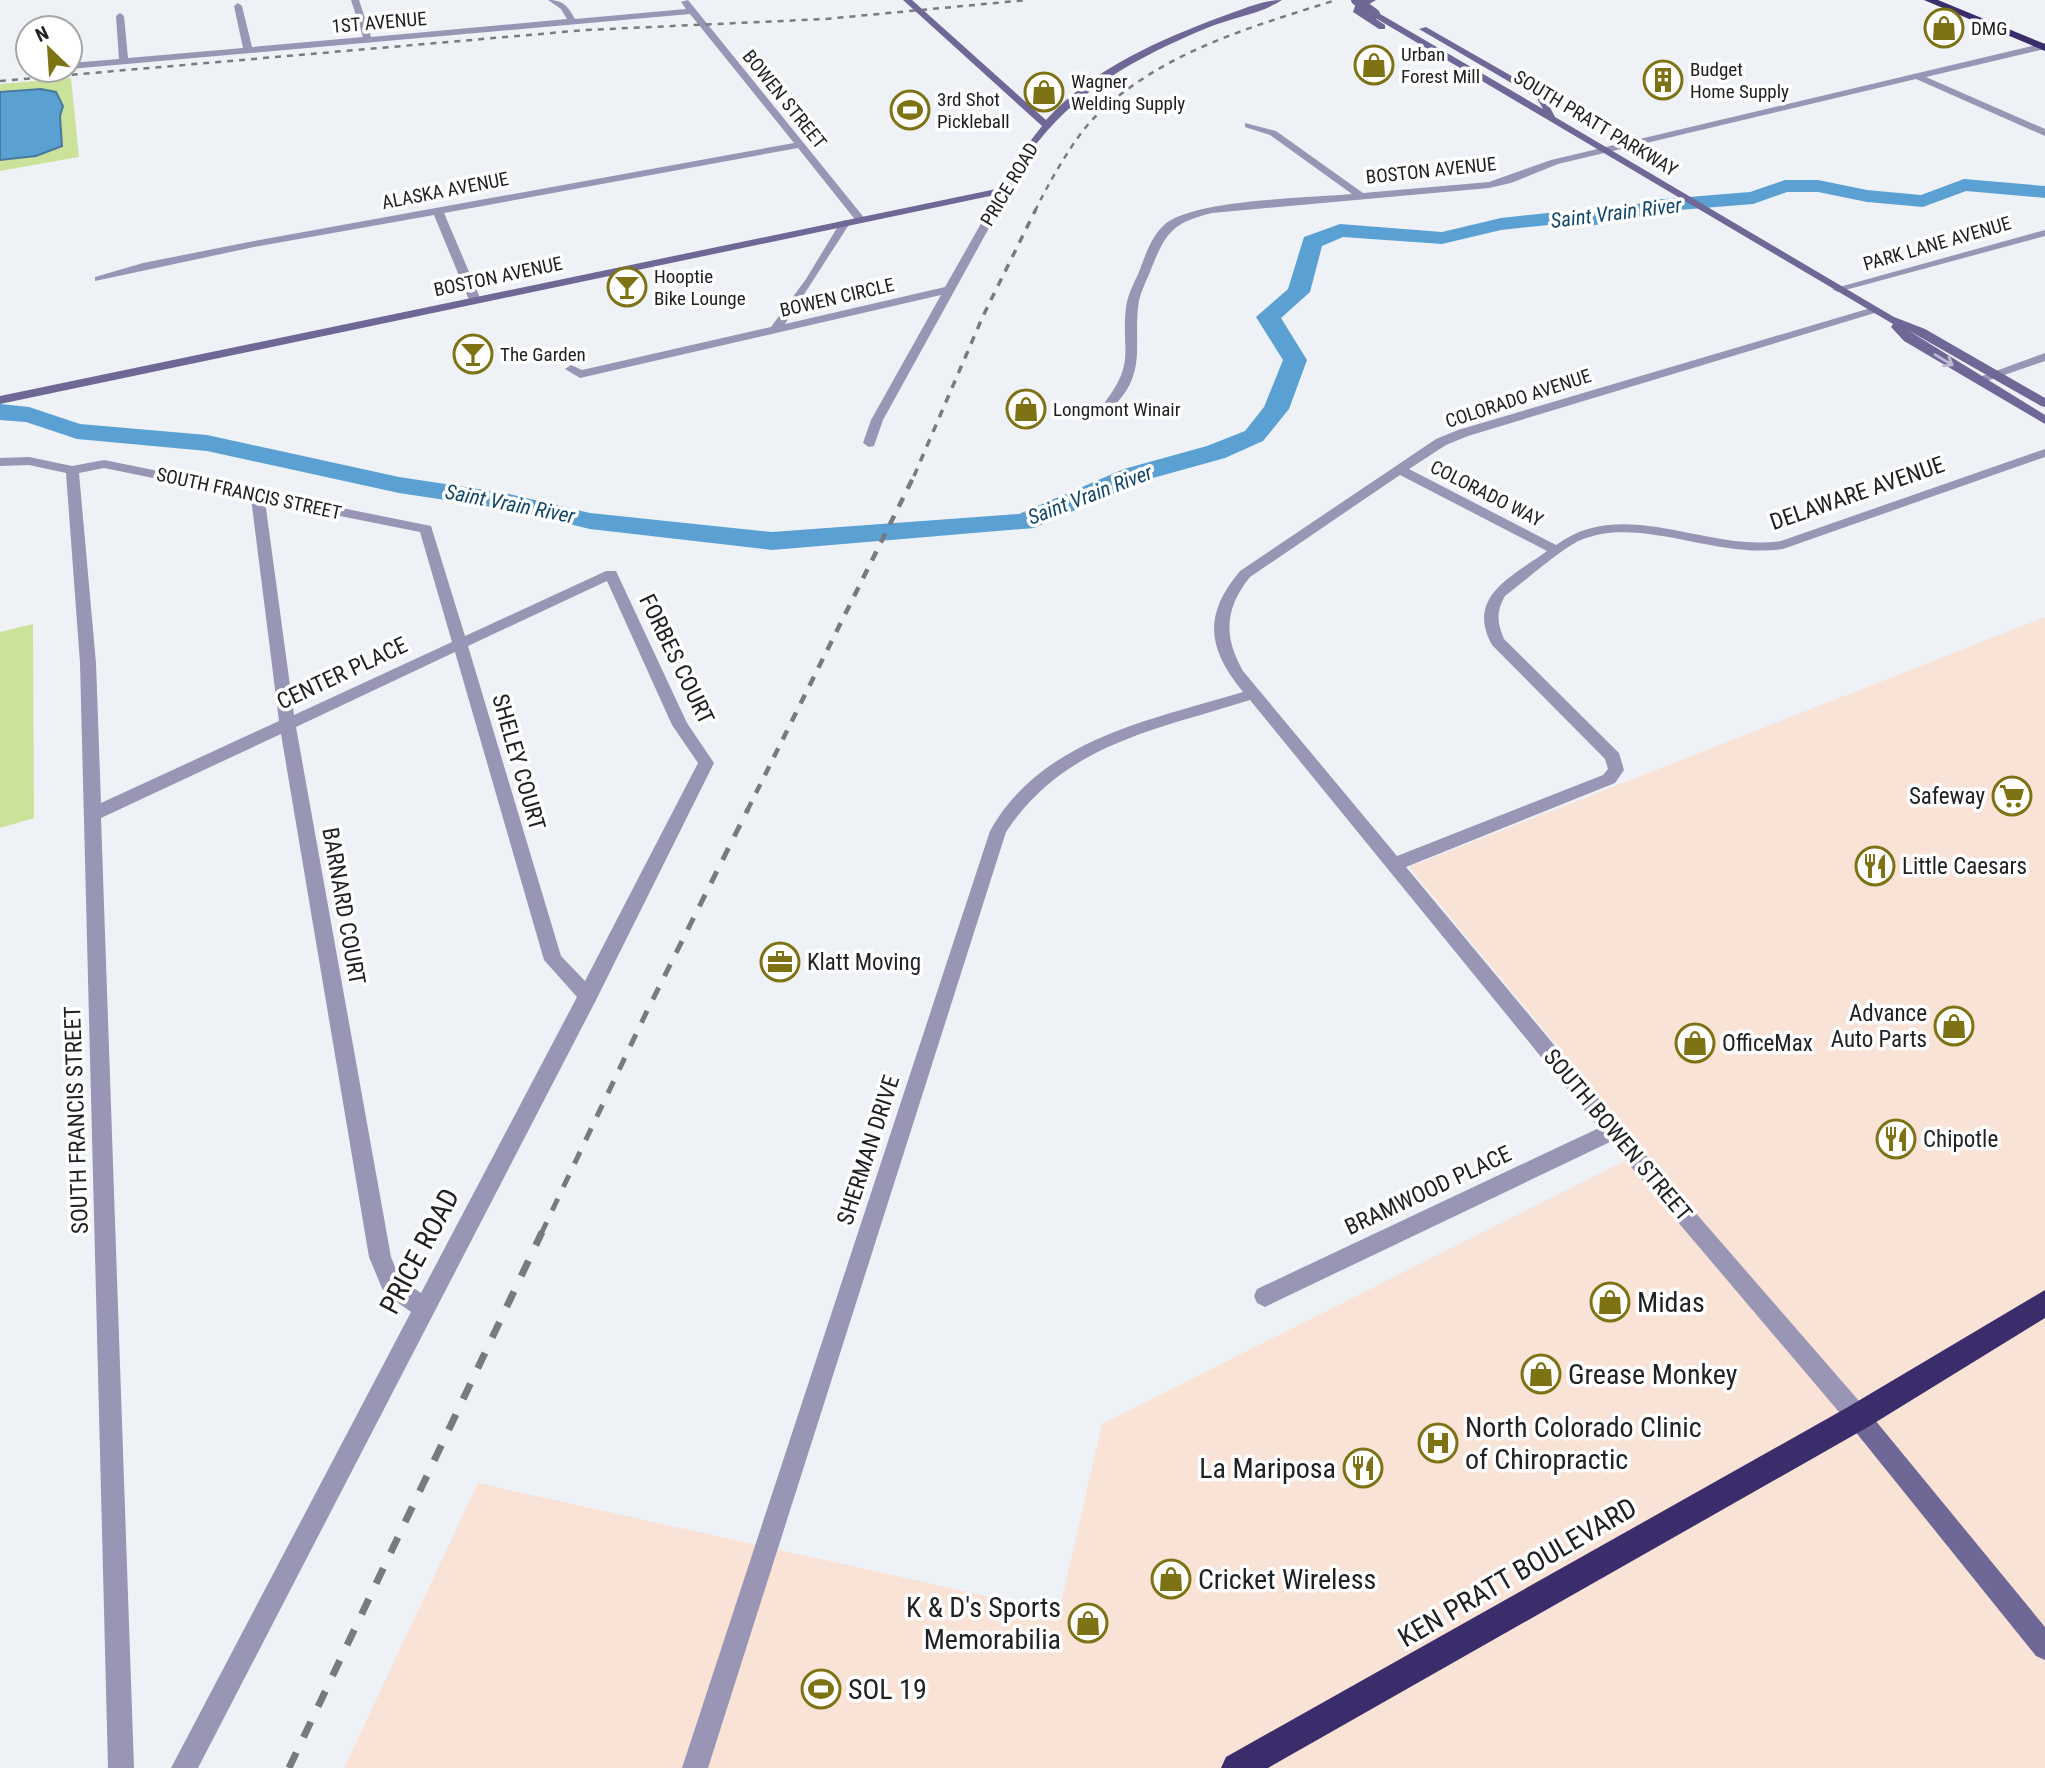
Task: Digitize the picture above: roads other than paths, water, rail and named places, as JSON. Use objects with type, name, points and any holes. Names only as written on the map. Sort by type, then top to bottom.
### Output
[{"type":"highway","points":[[1929,0],[2044,47]]},
{"type":"highway","name":"KEN PRATT BOULEVARD","points":[[1237,1768],[1858,1417],[2045,1303]]},
{"type":"street","points":[[355,0],[368,40]]},
{"type":"street","points":[[552,0],[564,7],[573,23]]},
{"type":"street","name":"BOWEN STREET","points":[[683,0],[861,220]]},
{"type":"street","points":[[907,0],[1047,126]]},
{"type":"street","name":"PRICE ROAD","points":[[869,443],[877,419],[948,290],[1028,148],[1047,126],[1093,86],[1137,58],[1192,30],[1278,0]]},
{"type":"street","name":"SOUTH PRATT PARKWAY","points":[[1356,0],[1375,14],[1838,289],[1890,319],[1921,331],[2045,403]]},
{"type":"street","points":[[1378,1],[1359,5],[1356,10],[1507,103],[1551,119]]},
{"type":"street","points":[[238,6],[248,50]]},
{"type":"street","name":"1ST AVENUE","points":[[84,65],[691,11]]},
{"type":"street","points":[[120,16],[124,61]]},
{"type":"street","points":[[1419,27],[1540,96],[1551,119]]},
{"type":"street","name":"BOSTON AVENUE","points":[[1111,402],[1123,392],[1130,379],[1132,304],[1157,238],[1165,228],[1180,219],[1212,210],[1489,185],[1507,181],[1555,162],[2044,47]]},
{"type":"street","points":[[1918,77],[2045,134]]},
{"type":"street","points":[[1248,125],[1273,133],[1362,197]]},
{"type":"street","name":"ALASKA AVENUE","points":[[99,279],[143,266],[437,209],[800,145]]},
{"type":"street","name":"BOSTON AVENUE","points":[[0,400],[1005,190]]},
{"type":"street","points":[[437,209],[475,300]]},
{"type":"street","points":[[775,330],[811,279],[845,223]]},
{"type":"street","name":"PARK LANE AVENUE","points":[[1838,289],[2045,233]]},
{"type":"street","name":"BOWEN CIRCLE","points":[[571,369],[580,374],[948,290]]},
{"type":"street","name":"COLORADO AVENUE","points":[[1223,610],[1232,588],[1245,573],[1441,442],[1462,433],[1874,310]]},
{"type":"street","name":"SOUTH PRATT PARKWAY","points":[[1890,319],[1908,338],[2045,420]]},
{"type":"street","points":[[1977,380],[2045,357]]},
{"type":"street","name":"DELAWARE AVENUE","points":[[1395,864],[1609,779],[1616,770],[1613,757],[1513,660],[1497,641],[1490,622],[1491,608],[1500,593],[1582,534],[1609,527],[1634,528],[1738,547],[1783,545],[2045,453]]},
{"type":"street","name":"SOUTH FRANCIS STREET","points":[[0,462],[29,461],[72,470],[104,464],[426,529]]},
{"type":"street","name":"SOUTH FRANCIS STREET","points":[[72,470],[88,663],[121,1768]]},
{"type":"street","name":"COLORADO WAY","points":[[1400,470],[1557,551]]},
{"type":"street","name":"BARNARD COURT","points":[[257,494],[287,723],[380,1256],[392,1286],[423,1307]]},
{"type":"street","name":"SHELEY COURT","points":[[426,529],[553,960],[588,997]]},
{"type":"street","name":"CENTER PLACE","points":[[91,815],[611,574]]},
{"type":"street","name":"FORBES COURT","points":[[611,574],[680,725],[706,762]]},
{"type":"street","name":"SOUTH BOWEN STREET","points":[[1223,610],[1220,620],[1221,642],[1237,674],[1614,1131],[1858,1417],[2045,1647]]},
{"type":"street","name":"SHERMAN DRIVE","points":[[695,1768],[998,831],[1018,802],[1045,776],[1076,756],[1253,694]]},
{"type":"street","name":"PRICE ROAD","points":[[184,1768],[423,1307],[588,997],[706,762]]},
{"type":"street","name":"BRAMWOOD PLACE","points":[[1265,1296],[1614,1131]]},
{"type":"water","points":[[41,89],[56,92],[63,106],[60,116],[62,146],[36,156],[0,160],[0,92]]},
{"type":"waterway","name":"Saint Vrain River","points":[[0,412],[29,415],[77,431],[207,443],[399,485],[505,501],[590,521],[772,541],[1024,522],[1133,475],[1216,452],[1254,436],[1276,409],[1295,360],[1268,317],[1299,292],[1312,242],[1340,230],[1442,238],[1501,224],[1548,219],[1581,221],[1623,215],[1652,206],[1753,198],[1785,186],[1818,186],[1867,196],[1923,201],[1964,185],[2045,192]]},
{"type":"railway","points":[[0,81],[586,30],[825,19],[1027,0]]},
{"type":"railway","points":[[1035,210],[1079,135],[1121,94],[1178,58],[1208,44],[1336,0]]},
{"type":"railway","points":[[914,476],[983,316],[1035,210]]},
{"type":"railway","points":[[747,811],[915,474]]},
{"type":"railway","points":[[541,1234],[648,1009],[747,811]]},
{"type":"railway","points":[[289,1768],[542,1232]]},
{"type":"place","name":"DMG","points":[[1944,28]]},
{"type":"place","name":"Urban Forest Mill","points":[[1374,65]]},
{"type":"place","name":"Budget Home Supply","points":[[1663,80]]},
{"type":"place","name":"Wagner Welding Supply","points":[[1044,92]]},
{"type":"place","name":"3rd Shot Pickleball","points":[[910,110]]},
{"type":"place","name":"Hooptie Bike Lounge","points":[[627,287]]},
{"type":"place","name":"The Garden","points":[[473,354]]},
{"type":"place","name":"Longmont Winair","points":[[1026,409]]},
{"type":"place","name":"Safeway","points":[[2012,796]]},
{"type":"place","name":"Little Caesars","points":[[1875,866]]},
{"type":"place","name":"Klatt Moving","points":[[780,962]]},
{"type":"place","name":"Advance Auto Parts","points":[[1954,1026]]},
{"type":"place","name":"OfficeMax","points":[[1695,1043]]},
{"type":"place","name":"Chipotle","points":[[1896,1139]]},
{"type":"place","name":"Midas","points":[[1610,1302]]},
{"type":"place","name":"Grease Monkey","points":[[1541,1374]]},
{"type":"place","name":"North Colorado Clinic of Chiropractic","points":[[1438,1443]]},
{"type":"place","name":"La Mariposa","points":[[1363,1468]]},
{"type":"place","name":"Cricket Wireless","points":[[1171,1579]]},
{"type":"place","name":"K & D's Sports Memorabilia","points":[[1088,1623]]},
{"type":"place","name":"SOL 19","points":[[821,1689]]}]
